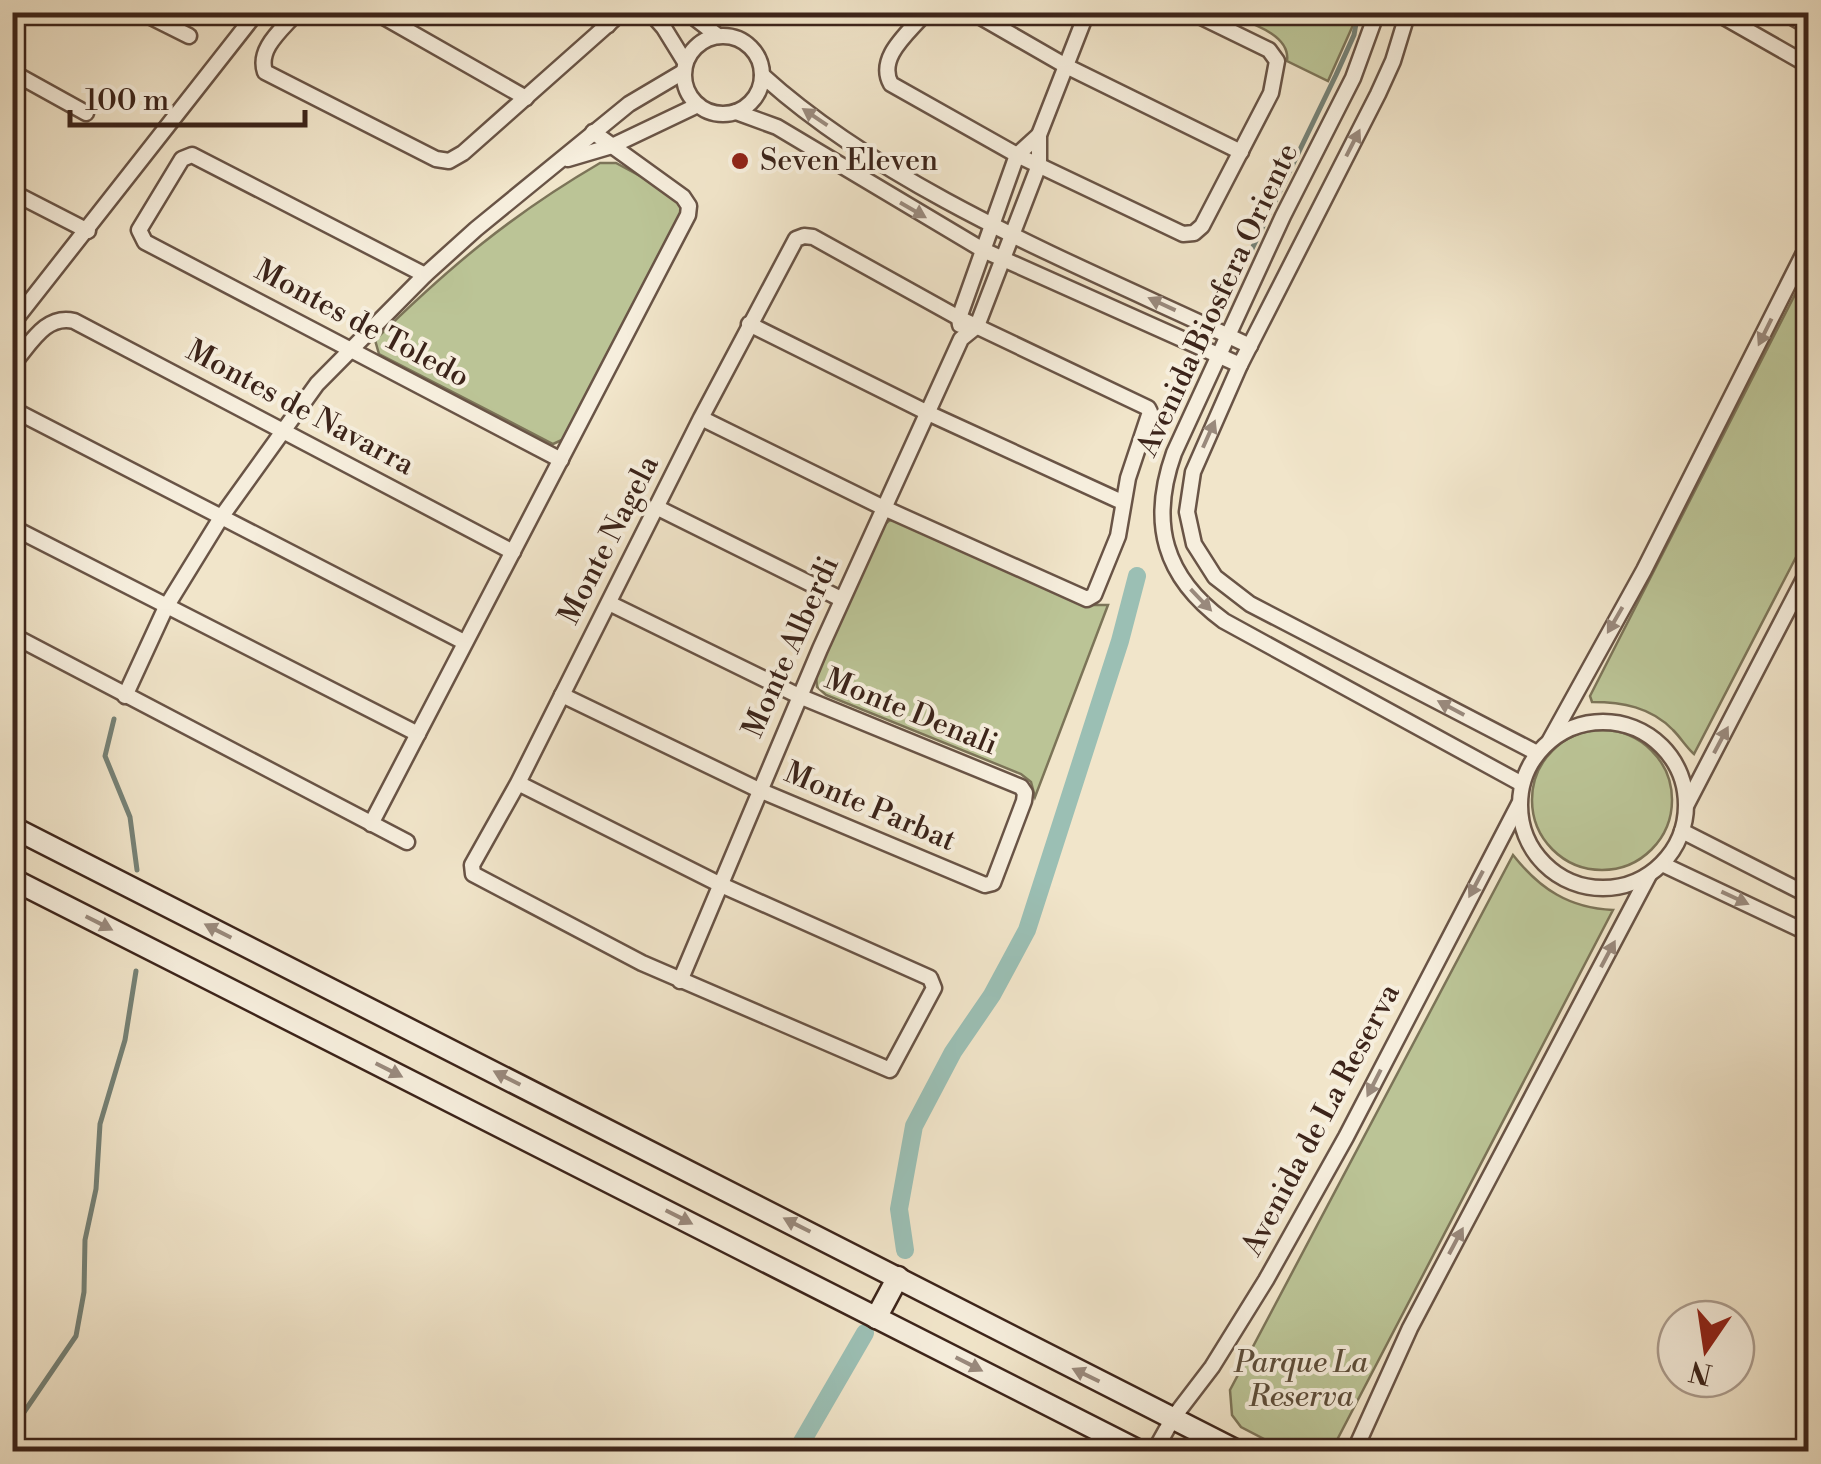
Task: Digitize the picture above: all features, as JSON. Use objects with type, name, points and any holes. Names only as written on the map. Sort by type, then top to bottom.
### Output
[{"type":"main road","points":[[12,827],[1239,1452]]},
{"type":"main road","points":[[12,878],[1135,1448]]},
{"type":"main road","points":[[876,1318],[898,1277]]},
{"type":"street","points":[[141,12],[189,36]]},
{"type":"street","points":[[12,324],[257,12]]},
{"type":"street","points":[[297,12],[265,50],[262,62],[266,72],[436,159],[449,160],[463,153],[622,12]]},
{"type":"street","points":[[375,12],[526,98]]},
{"type":"street","points":[[584,12],[608,25]]},
{"type":"street","points":[[650,12],[664,28],[684,67],[689,96],[698,105],[716,113],[736,112],[777,127],[983,250],[1240,366]]},
{"type":"street","points":[[686,12],[718,36]]},
{"type":"street","points":[[926,12],[894,50],[886,70],[894,87],[1017,155],[1178,233],[1194,232],[1202,226],[1275,82],[1275,56],[1191,12]]},
{"type":"street","points":[[972,12],[1066,66],[1241,152]]},
{"type":"street","points":[[961,339],[977,326],[1039,165],[1038,135],[1087,12]]},
{"type":"street","name":"Avenida Biosfera Oriente","points":[[1377,12],[1353,78],[1283,216],[1174,454],[1162,494],[1164,535],[1180,576],[1206,608],[1224,621],[1522,784]]},
{"type":"street","name":"Avenida Biosfera Oriente","points":[[1408,12],[1394,61],[1240,366],[1193,472],[1188,528],[1215,577],[1250,604],[1537,753]]},
{"type":"street","points":[[1715,12],[1808,65]]},
{"type":"street","points":[[1783,12],[1808,26]]},
{"type":"street","points":[[124,696],[166,608],[222,516],[318,384],[476,229],[629,104],[684,67],[698,44],[718,36],[729,36],[749,46],[762,74],[790,100],[896,171],[1012,234],[1250,346]]},
{"type":"street","points":[[12,72],[86,113]]},
{"type":"street","points":[[736,112],[755,98],[762,74]]},
{"type":"street","points":[[562,161],[612,146],[698,105]]},
{"type":"street","points":[[371,824],[689,210],[683,197],[594,132]]},
{"type":"street","points":[[961,339],[959,318],[1017,155],[1038,135]]},
{"type":"street","name":"Montes de Toledo","points":[[425,275],[189,154],[143,222],[140,234],[145,242],[561,460]]},
{"type":"street","points":[[12,192],[88,231]]},
{"type":"street","name":"Monte Nagela","points":[[680,981],[478,876],[472,872],[472,864],[518,783],[793,243],[809,236],[959,318]]},
{"type":"street","points":[[1550,740],[1652,554],[1808,244]]},
{"type":"street","name":"Montes de Navarra","points":[[12,365],[49,322],[60,318],[74,321],[513,552]]},
{"type":"street","points":[[702,418],[884,508],[1084,598],[1094,595],[1118,536],[1122,502],[1149,418],[1148,408],[959,318]]},
{"type":"street","points":[[749,324],[928,413],[1122,502]]},
{"type":"street","name":"Monte Alberdi","points":[[680,981],[799,696],[961,339]]},
{"type":"street","points":[[12,409],[464,642]]},
{"type":"street","points":[[656,507],[842,599]]},
{"type":"street","points":[[12,527],[418,734]]},
{"type":"street","points":[[1687,805],[1684,784],[1664,748],[1643,732],[1608,722],[1588,723],[1550,740],[1537,753],[1522,784],[1519,804],[1530,847],[1544,865],[1562,878],[1583,886],[1628,885],[1662,864],[1682,832],[1687,805],[1808,571]]},
{"type":"street","name":"Monte Denali","points":[[608,603],[799,696],[1021,787],[1025,797],[994,880]]},
{"type":"street","points":[[12,634],[406,842]]},
{"type":"street","name":"Monte Parbat","points":[[562,695],[758,790],[985,885],[994,880]]},
{"type":"street","points":[[518,783],[719,884],[930,978],[934,988],[890,1070],[680,981]]},
{"type":"street","name":"Avenida de La Reserva","points":[[1154,1452],[1266,1280],[1346,1136],[1519,804]]},
{"type":"street","points":[[1682,832],[1808,894]]},
{"type":"street","points":[[1662,864],[1808,933]]},
{"type":"street","points":[[1354,1452],[1410,1328],[1648,875]]},
{"type":"green space","points":[[1225,13],[1355,13],[1328,81],[1287,61],[1286,51],[1275,36]]},
{"type":"green space","points":[[600,163],[616,163],[677,196],[682,213],[564,439],[553,444],[379,354],[375,340],[428,289],[509,223]]},
{"type":"green space","points":[[1808,269],[1808,534],[1694,754],[1655,716],[1625,705],[1592,702],[1590,696]]},
{"type":"green space","points":[[890,520],[907,522],[1002,569],[1088,605],[1108,605],[1035,797],[1031,782],[1021,774],[826,695],[817,687],[816,675],[879,529]]},
{"type":"green space","points":[[1602,730],[1629,735],[1651,751],[1667,773],[1672,800],[1667,827],[1651,849],[1629,865],[1602,870],[1575,865],[1553,849],[1537,827],[1532,800],[1537,773],[1553,751],[1575,735]]},
{"type":"green space","name":"Parque La Reserva","points":[[1513,855],[1534,878],[1569,901],[1613,910],[1337,1440],[1323,1451],[1287,1451],[1241,1427],[1232,1415],[1230,1390]]},
{"type":"waterway","points":[[1220,315],[1336,75],[1354,35],[1358,12]]},
{"type":"waterway","points":[[905,1250],[899,1209],[914,1126],[953,1052],[992,995],[1027,930],[1120,641],[1137,576]]},
{"type":"waterway","points":[[114,719],[105,756],[130,817],[137,870]]},
{"type":"waterway","points":[[12,1422],[20,1418],[76,1336],[84,1292],[85,1240],[96,1189],[100,1124],[125,1040],[136,971]]},
{"type":"waterway","points":[[796,1452],[865,1333]]},
{"type":"place","name":"Seven Eleven","points":[[740,161]]}]
